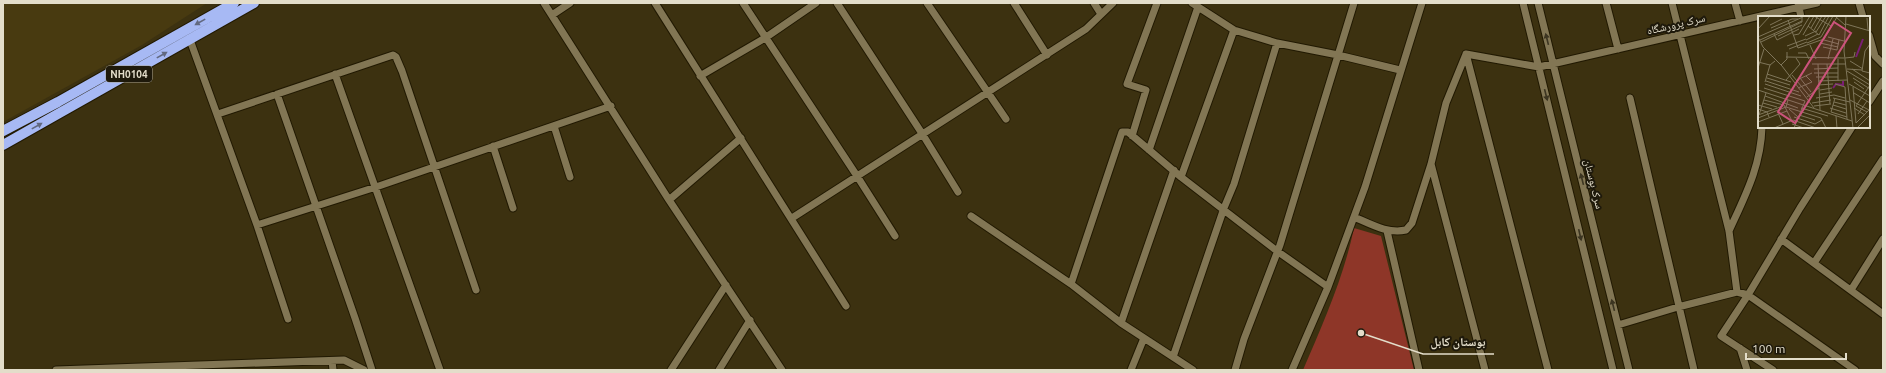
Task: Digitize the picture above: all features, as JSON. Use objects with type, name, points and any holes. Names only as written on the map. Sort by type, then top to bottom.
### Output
[{"type":"highway","name":"NH0104","points":[[3,131],[76,92],[234,3]]},
{"type":"highway","name":"NH0104","points":[[3,145],[254,3]]},
{"type":"highway","points":[[143,54],[149,63]]},
{"type":"highway","points":[[76,92],[82,101]]},
{"type":"street","points":[[544,3],[611,106],[669,200],[782,370]]},
{"type":"street","points":[[552,15],[570,3]]},
{"type":"street","points":[[655,3],[700,76],[792,218],[846,306]]},
{"type":"street","points":[[743,3],[895,236]]},
{"type":"street","points":[[700,76],[765,38],[816,3]]},
{"type":"street","points":[[837,3],[923,135],[958,192]]},
{"type":"street","points":[[928,3],[1006,119]]},
{"type":"street","points":[[1014,3],[1047,55]]},
{"type":"street","points":[[1094,3],[1101,14]]},
{"type":"street","points":[[792,218],[1086,29],[1113,3]]},
{"type":"street","points":[[1132,136],[1146,90],[1127,84],[1157,3]]},
{"type":"street","points":[[1235,370],[1244,339],[1277,251],[1354,3]]},
{"type":"street","points":[[1292,370],[1328,287],[1365,188],[1400,70],[1422,3]]},
{"type":"street","points":[[1523,3],[1612,370]]},
{"type":"street","name":"سرک بوستان","points":[[1538,3],[1630,370]]},
{"type":"street","points":[[1606,3],[1618,49]]},
{"type":"street","points":[[1672,3],[1729,231],[1737,292]]},
{"type":"street","points":[[1735,3],[1740,21]]},
{"type":"street","name":"سرک پرورشگاه","points":[[1770,16],[1798,5],[1817,3]]},
{"type":"street","points":[[1859,3],[1863,16]]},
{"type":"street","points":[[1148,150],[1195,5],[1234,30],[1277,43],[1338,55],[1400,70]]},
{"type":"street","points":[[1798,5],[1801,16]]},
{"type":"street","name":"سرک پرورشگاه","points":[[1539,67],[1758,18]]},
{"type":"street","points":[[1182,177],[1234,30]]},
{"type":"street","points":[[1870,38],[1875,56],[1883,64]]},
{"type":"street","points":[[190,40],[257,225],[288,319]]},
{"type":"street","points":[[1173,357],[1224,208],[1234,184],[1277,43]]},
{"type":"street","points":[[1354,218],[1387,231],[1398,232],[1406,230],[1412,223],[1431,164],[1446,104],[1466,54]]},
{"type":"street","points":[[1466,54],[1539,67]]},
{"type":"street","points":[[1466,54],[1548,370]]},
{"type":"street","points":[[218,114],[394,55],[435,166],[476,290]]},
{"type":"street","points":[[335,74],[440,370]]},
{"type":"street","points":[[1870,100],[1883,81]]},
{"type":"street","points":[[277,94],[372,370]]},
{"type":"street","points":[[1630,98],[1694,370]]},
{"type":"street","points":[[257,225],[376,187],[611,106]]},
{"type":"street","points":[[554,126],[570,177]]},
{"type":"street","points":[[1729,231],[1756,170],[1762,128]]},
{"type":"street","points":[[1773,370],[1721,336],[1851,128]]},
{"type":"street","points":[[1071,284],[1122,132],[1128,132],[1148,150],[1277,251],[1328,287]]},
{"type":"street","points":[[669,200],[741,138]]},
{"type":"street","points":[[493,146],[513,208]]},
{"type":"street","points":[[1814,263],[1883,158]]},
{"type":"street","points":[[1431,164],[1485,370]]},
{"type":"street","points":[[1122,323],[1174,170]]},
{"type":"street","points":[[971,216],[1071,284],[1122,323],[1189,369]]},
{"type":"street","points":[[1387,231],[1419,370]]},
{"type":"street","points":[[1781,239],[1883,314]]},
{"type":"street","points":[[1851,290],[1883,240]]},
{"type":"street","points":[[671,370],[726,285]]},
{"type":"street","points":[[1618,325],[1678,307],[1737,292],[1748,295],[1855,370]]},
{"type":"street","points":[[719,370],[750,320]]},
{"type":"street","points":[[1131,370],[1144,338]]},
{"type":"street","points":[[1740,348],[1747,370]]},
{"type":"street","points":[[56,370],[344,360],[364,370]]},
{"type":"street","points":[[332,361],[333,370]]},
{"type":"shaded area","points":[[3,3],[207,3],[142,45],[3,122]]},
{"type":"shaded area","points":[[1354,228],[1381,236],[1414,370],[1303,370],[1339,282]]},
{"type":"place","name":"بوستان کابل","points":[[1361,333]]}]
